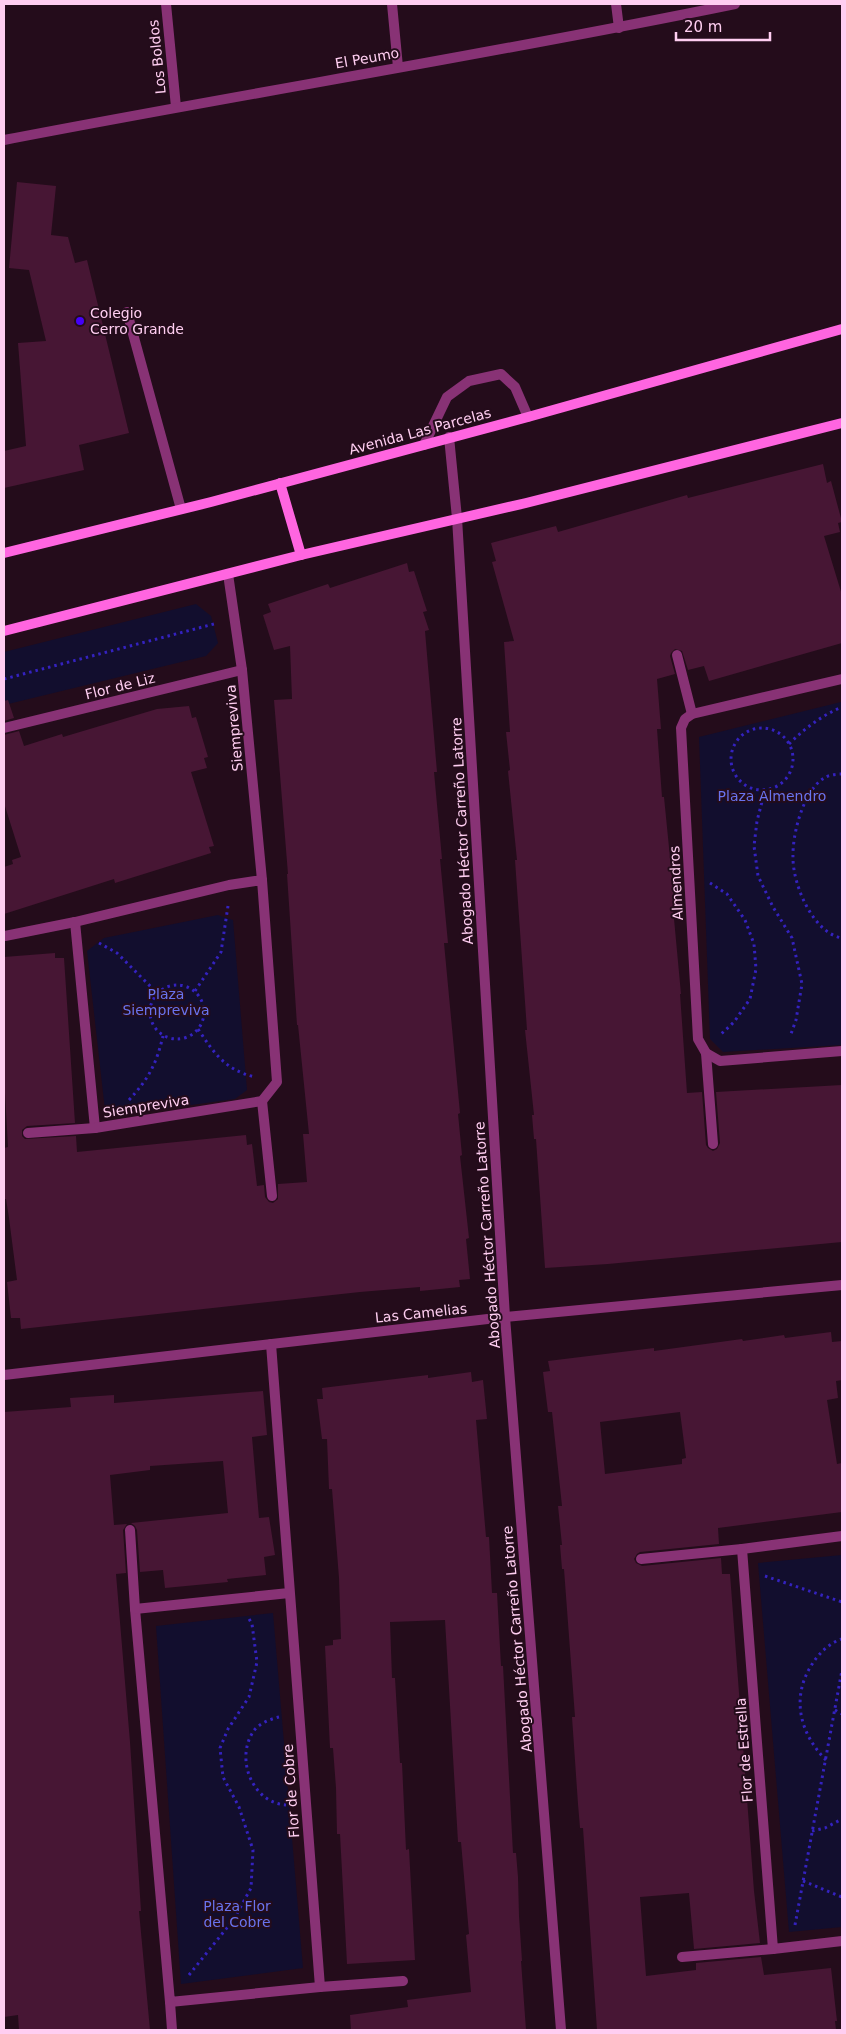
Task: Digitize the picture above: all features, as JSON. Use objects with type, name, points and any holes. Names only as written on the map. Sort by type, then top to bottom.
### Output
[{"type":"main road","name":"Avenida Las Parcelas","points":[[4,553],[424,445],[842,329]]},
{"type":"main road","points":[[4,631],[842,423]]},
{"type":"main road","points":[[280,483],[301,556]]},
{"type":"street","name":"Los Boldos","points":[[166,4],[176,107]]},
{"type":"street","points":[[392,4],[398,66]]},
{"type":"street","points":[[616,4],[619,28]]},
{"type":"street","name":"El Peumo","points":[[4,140],[398,66],[619,28],[735,4]]},
{"type":"street","points":[[127,312],[181,509]]},
{"type":"street","points":[[424,445],[447,397],[469,381],[501,374],[515,387],[528,417]]},
{"type":"street","name":"Abogado Héctor Carreño Latorre","points":[[449,437],[458,518],[505,1318],[562,2030]]},
{"type":"street","name":"Siempreviva","points":[[228,574],[242,670],[262,880],[277,1082]]},
{"type":"street","points":[[677,655],[692,714],[842,678]]},
{"type":"street","name":"Flor de Liz","points":[[4,728],[242,670]]},
{"type":"street","name":"Almendros","points":[[692,714],[685,719],[682,728],[698,1039],[704,1048],[712,1144]]},
{"type":"street","points":[[5,936],[76,926],[229,885],[262,880]]},
{"type":"street","name":"Siempreviva","points":[[76,926],[95,1128]]},
{"type":"street","points":[[704,1048],[720,1060],[842,1051]]},
{"type":"street","points":[[272,1196],[262,1101],[277,1082]]},
{"type":"street","name":"Siempreviva","points":[[28,1133],[95,1128],[262,1101]]},
{"type":"street","name":"Las Camelias","points":[[4,1375],[505,1318],[842,1285]]},
{"type":"street","name":"Flor de Cobre","points":[[271,1344],[320,1987]]},
{"type":"street","points":[[130,1530],[135,1609],[172,2030]]},
{"type":"street","points":[[642,1559],[842,1536]]},
{"type":"street","name":"Flor de Estrella","points":[[742,1549],[773,1949]]},
{"type":"street","points":[[135,1609],[289,1593]]},
{"type":"street","points":[[682,1957],[842,1941]]},
{"type":"street","points":[[170,1997],[403,1982]]},
{"type":"path","points":[[4,679],[235,619]]},
{"type":"path","points":[[789,744],[824,715],[842,707]]},
{"type":"path","points":[[764,728],[782,736],[789,744],[793,764],[790,773],[783,782],[775,788],[765,790],[755,790],[745,786],[732,770],[730,760],[734,745],[744,733],[764,728]]},
{"type":"path","points":[[842,774],[824,777],[810,792],[798,824],[793,858],[799,891],[819,924],[838,938],[842,938]]},
{"type":"path","points":[[765,790],[757,821],[754,846],[758,876],[772,907],[792,938],[802,984],[796,1020],[784,1048],[776,1057]]},
{"type":"path","points":[[690,881],[712,884],[727,894],[745,920],[754,944],[756,969],[750,999],[734,1022],[704,1048]]},
{"type":"path","points":[[195,991],[221,952],[227,917],[229,885]]},
{"type":"path","points":[[76,926],[117,954],[157,993]]},
{"type":"path","points":[[178,984],[195,991],[201,998],[204,1007],[204,1016],[198,1029],[188,1037],[180,1039],[163,1036],[151,1022],[149,1014],[150,1005],[157,993],[169,985],[178,984]]},
{"type":"path","points":[[198,1029],[216,1055],[240,1074],[277,1082]]},
{"type":"path","points":[[126,1103],[144,1084],[157,1059],[163,1036]]},
{"type":"path","points":[[743,1568],[842,1602]]},
{"type":"path","points":[[170,1997],[234,1919],[251,1888],[253,1850],[239,1807],[223,1777],[220,1748],[228,1729],[249,1697],[257,1662],[252,1624],[239,1599]]},
{"type":"path","points":[[826,1760],[817,1751],[806,1734],[800,1714],[799,1693],[805,1675],[816,1657],[836,1641],[842,1639]]},
{"type":"path","points":[[791,1947],[842,1670]]},
{"type":"path","points":[[835,1710],[842,1714]]},
{"type":"path","points":[[284,1716],[261,1724],[253,1732],[247,1748],[246,1765],[253,1787],[267,1799],[279,1804],[306,1806]]},
{"type":"path","points":[[812,1831],[825,1828],[842,1819]]},
{"type":"path","points":[[803,1880],[842,1897]]},
{"type":"green space","points":[[196,604],[211,616],[218,643],[206,656],[4,705],[4,652]]},
{"type":"green space","name":"Plaza Almendro","points":[[841,702],[842,1045],[723,1052],[710,1039],[699,737]]},
{"type":"green space","name":"Plaza Siempreviva","points":[[218,915],[233,920],[247,1090],[235,1099],[118,1115],[105,1110],[87,951],[104,938]]},
{"type":"green space","points":[[842,1555],[842,1927],[789,1932],[758,1563]]},
{"type":"green space","name":"Plaza Flor del Cobre","points":[[273,1613],[303,1968],[181,1984],[156,1626]]},
{"type":"building","points":[[17,182],[56,186],[51,235],[68,237],[75,263],[87,260],[129,433],[79,445],[84,470],[4,488],[4,451],[26,446],[18,343],[46,341],[29,270],[9,268]]},
{"type":"building","points":[[823,464],[827,483],[831,481],[842,522],[838,523],[840,532],[824,536],[842,595],[842,643],[709,681],[704,666],[688,670],[682,651],[675,649],[670,656],[675,674],[657,679],[661,729],[657,729],[662,797],[664,797],[675,908],[673,908],[687,1093],[702,1092],[706,1145],[713,1151],[717,1149],[720,1143],[716,1092],[842,1085],[842,1242],[608,1264],[545,1268],[536,1139],[534,1139],[532,1115],[534,1115],[525,1030],[527,1030],[515,860],[517,860],[506,732],[510,732],[504,642],[514,641],[492,562],[496,561],[491,543],[556,526],[558,532],[687,495],[688,498]]},
{"type":"building","points":[[407,563],[409,572],[414,571],[427,611],[423,612],[429,630],[425,631],[437,772],[434,772],[442,859],[440,859],[448,943],[444,943],[460,1113],[458,1114],[462,1155],[460,1156],[469,1238],[466,1239],[470,1279],[459,1280],[460,1287],[420,1291],[420,1287],[360,1292],[21,1329],[20,1318],[11,1318],[7,1282],[17,1280],[6,1199],[4,1199],[4,1148],[8,1147],[4,1075],[4,957],[55,953],[55,958],[64,958],[75,1123],[27,1126],[22,1130],[22,1136],[25,1139],[76,1136],[77,1152],[246,1135],[247,1145],[252,1144],[257,1186],[264,1185],[265,1197],[269,1202],[273,1203],[278,1199],[278,1184],[307,1182],[303,1134],[309,1134],[297,1025],[288,874],[274,700],[292,699],[290,646],[274,650],[263,615],[271,612],[268,604],[328,584],[330,588]]},
{"type":"building","points":[[8,700],[14,718],[4,721],[4,701]]},
{"type":"building","points":[[189,706],[192,718],[196,717],[208,757],[204,758],[207,768],[191,772],[214,846],[209,847],[211,853],[115,883],[114,879],[4,914],[4,867],[13,864],[12,860],[21,857],[4,803],[4,735],[19,731],[24,746],[62,734],[63,737],[157,709]]},
{"type":"building","points":[[831,1332],[832,1342],[842,1341],[842,1380],[836,1381],[838,1398],[827,1400],[837,1464],[842,1463],[842,1512],[718,1528],[719,1544],[640,1552],[634,1559],[636,1563],[642,1566],[721,1558],[722,1574],[730,1574],[754,1891],[760,1943],[694,1949],[689,1893],[640,1897],[646,1976],[696,1970],[696,1963],[761,1957],[764,1975],[831,1968],[837,2021],[835,2021],[836,2030],[597,2030],[583,1828],[580,1828],[578,1804],[572,1717],[575,1717],[564,1569],[562,1569],[560,1545],[562,1545],[558,1506],[562,1506],[552,1412],[548,1412],[543,1372],[550,1371],[548,1361],[654,1348],[654,1351],[742,1339],[743,1341],[784,1335],[785,1338]],"holes":[[[680,1412],[686,1458],[682,1459],[682,1464],[605,1474],[600,1422]]]},
{"type":"building","points":[[471,1372],[472,1382],[483,1380],[487,1419],[476,1420],[486,1537],[489,1537],[492,1593],[497,1593],[501,1666],[503,1666],[513,1853],[516,1853],[518,1877],[526,2030],[351,2030],[350,2015],[408,2007],[407,2000],[471,1992],[466,1935],[469,1934],[461,1842],[458,1842],[445,1620],[390,1622],[392,1678],[395,1678],[400,1763],[402,1763],[406,1850],[409,1849],[415,1960],[347,1964],[340,1834],[337,1834],[333,1748],[330,1748],[325,1646],[333,1645],[333,1640],[341,1639],[339,1578],[332,1489],[329,1489],[327,1439],[322,1439],[317,1399],[323,1399],[322,1388],[428,1375],[428,1378]]},
{"type":"building","points":[[263,1391],[267,1435],[252,1437],[259,1518],[269,1517],[275,1555],[264,1557],[266,1575],[227,1579],[228,1582],[165,1588],[163,1570],[140,1572],[137,1530],[131,1523],[228,1513],[223,1461],[150,1466],[150,1470],[110,1475],[114,1525],[127,1524],[123,1530],[126,1573],[116,1574],[130,1742],[141,1911],[139,1911],[150,2030],[19,2030],[18,2015],[4,2017],[4,1412],[71,1407],[70,1398],[114,1395],[114,1403]]},
{"type":"place","name":"Colegio Cerro Grande","points":[[80,321]]}]
